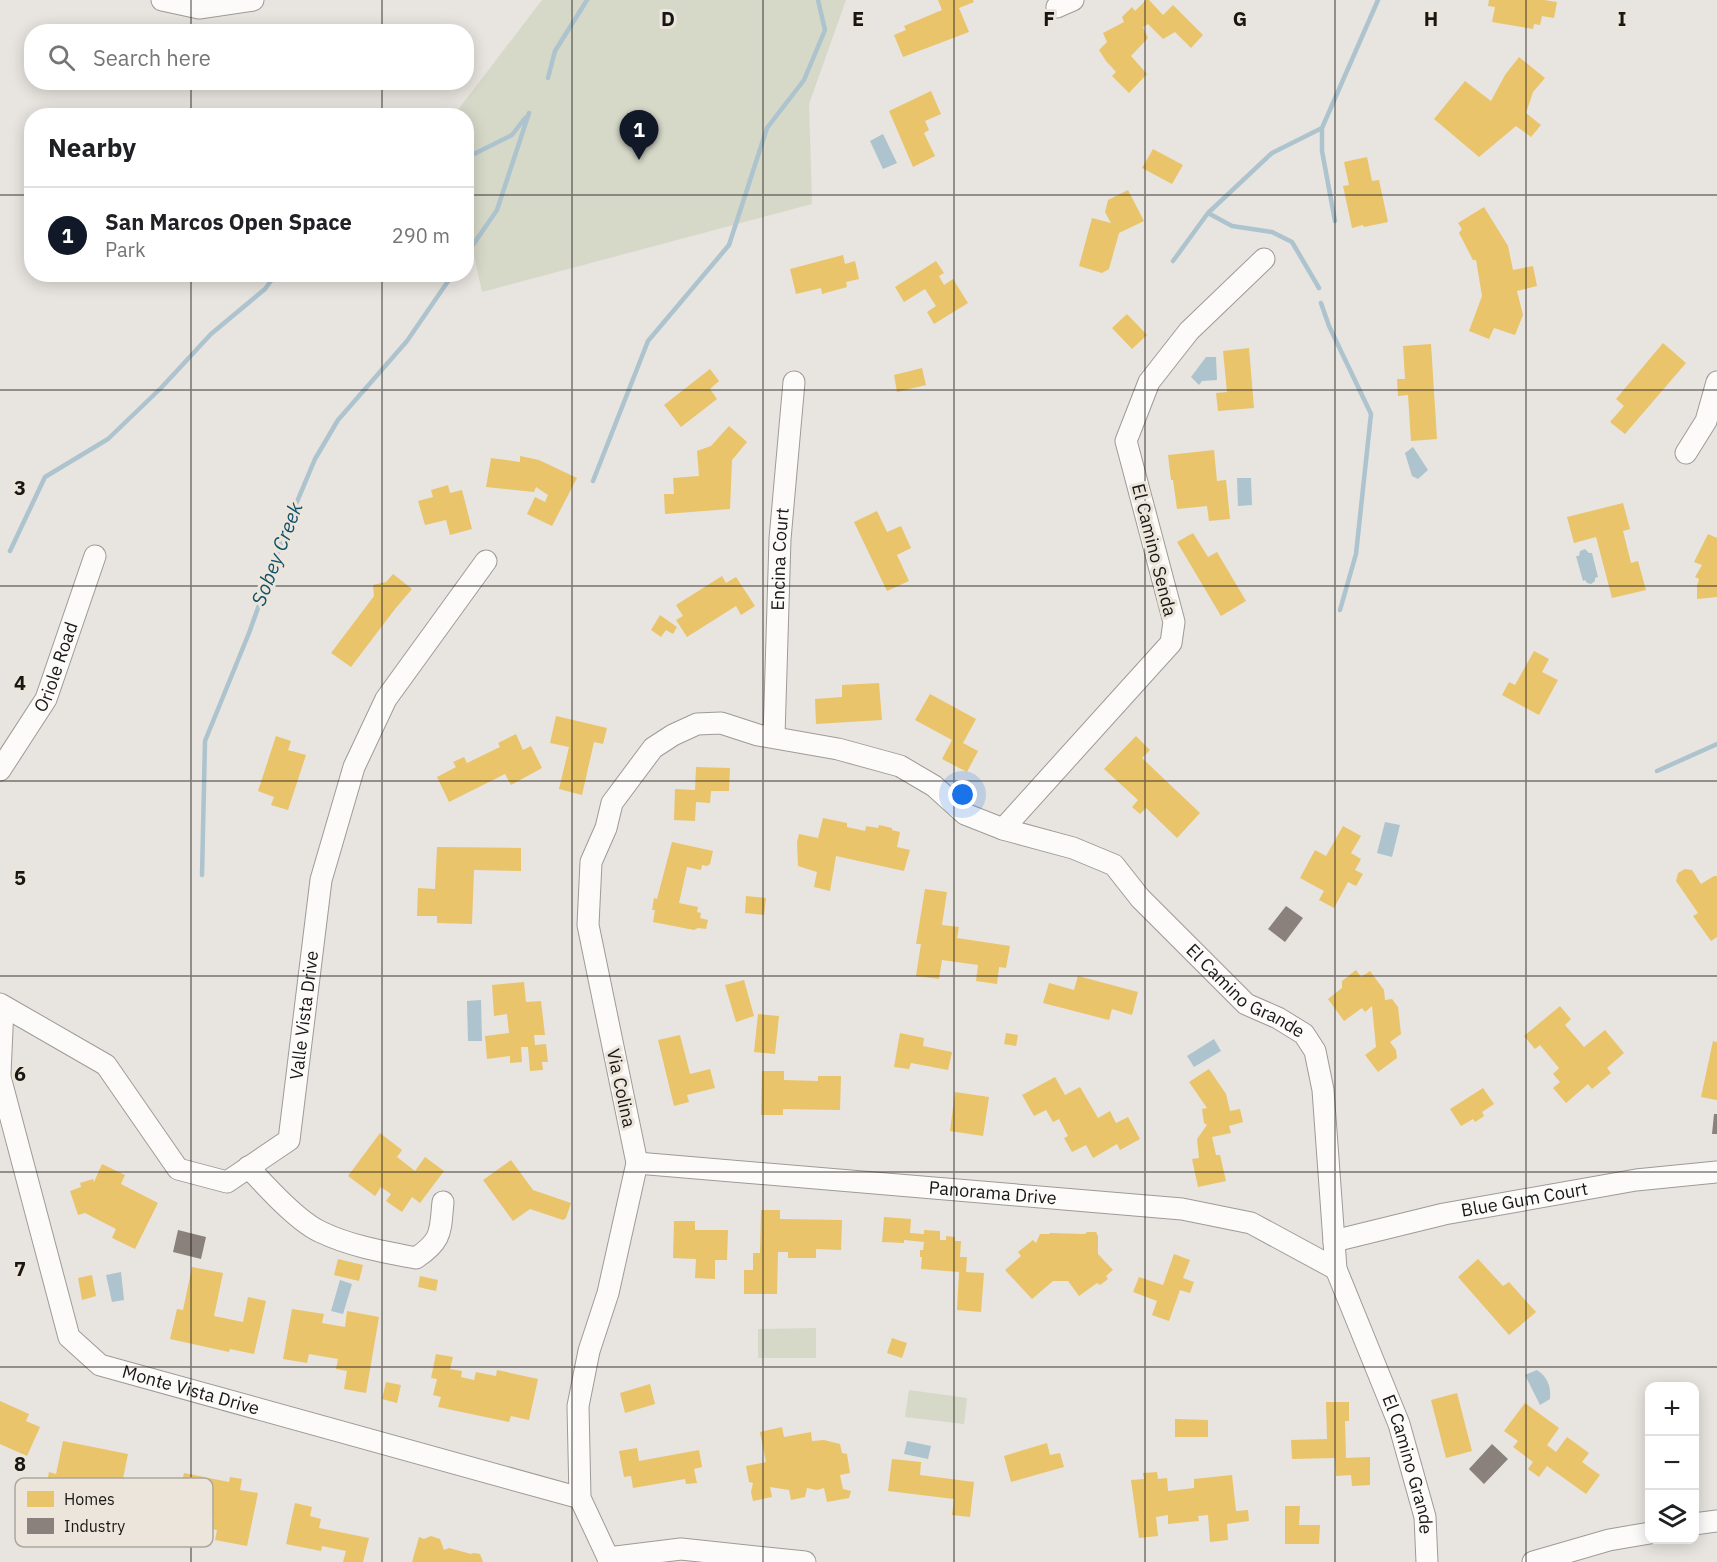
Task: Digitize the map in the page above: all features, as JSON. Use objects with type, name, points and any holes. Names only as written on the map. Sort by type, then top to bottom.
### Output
[{"type":"street","points":[[162,0],[199,8],[253,0]]},
{"type":"street","name":"El Camino Senda","points":[[1004,829],[1171,643],[1174,622],[1126,441],[1149,382],[1189,331],[1264,259]]},
{"type":"street","name":"Encina Court","points":[[774,736],[780,539],[794,382]]},
{"type":"street","points":[[1686,453],[1706,421],[1717,382]]},
{"type":"street","name":"Oriole Road","points":[[0,770],[46,699],[95,556]]},
{"type":"street","name":"Valle Vista Drive","points":[[2,1006],[106,1065],[178,1169],[227,1182],[289,1140],[321,880],[354,767],[386,699],[486,561]]},
{"type":"street","name":"Via Colina","points":[[609,1560],[580,1498],[578,1406],[589,1351],[608,1293],[637,1163],[588,925],[591,862],[606,828],[612,803],[654,748],[673,735],[697,724],[721,723],[758,735],[774,736]]},
{"type":"street","name":"El Camino Grande","points":[[774,736],[838,749],[900,766],[934,786],[965,814],[1004,829],[1073,848],[1114,865],[1140,898],[1246,1004],[1278,1018],[1304,1034],[1315,1051],[1323,1090],[1336,1269],[1399,1424],[1425,1517],[1427,1562]]},
{"type":"street","name":"Monte Vista Drive","points":[[2,1006],[0,1076],[69,1337],[100,1365],[580,1498]]},
{"type":"street","name":"Panorama Drive","points":[[637,1163],[1182,1209],[1251,1223],[1336,1269]]},
{"type":"street","points":[[248,1167],[287,1206],[320,1232],[392,1254],[416,1258],[431,1248],[440,1234],[443,1202]]},
{"type":"street","name":"Blue Gum Court","points":[[1334,1241],[1455,1212],[1636,1180],[1717,1172]]},
{"type":"street","points":[[1699,1523],[1717,1521]]},
{"type":"street","points":[[1533,1562],[1608,1540],[1645,1534]]},
{"type":"street","points":[[609,1560],[681,1549],[805,1562]]},
{"type":"green space","points":[[542,0],[846,0],[809,104],[812,204],[482,292],[474,256],[474,108],[459,108]]},
{"type":"green space","points":[[816,1328],[816,1358],[758,1358],[758,1329]]},
{"type":"green space","points":[[909,1390],[967,1398],[964,1424],[905,1417]]},
{"type":"water","points":[[883,134],[897,163],[883,169],[870,141]]},
{"type":"water","points":[[1206,357],[1216,357],[1217,380],[1202,381],[1199,385],[1191,377]]},
{"type":"water","points":[[1413,447],[1428,470],[1418,479],[1412,476],[1405,453]]},
{"type":"water","points":[[1237,478],[1251,478],[1252,505],[1238,506]]},
{"type":"water","points":[[1585,549],[1592,553],[1598,577],[1591,584],[1583,581],[1576,556],[1579,556],[1580,551]]},
{"type":"water","points":[[1385,822],[1400,825],[1392,857],[1377,853]]},
{"type":"water","points":[[481,1000],[482,1041],[468,1041],[467,1001]]},
{"type":"water","points":[[1214,1039],[1221,1051],[1194,1067],[1187,1056]]},
{"type":"water","points":[[121,1272],[124,1300],[112,1302],[106,1275]]},
{"type":"water","points":[[340,1280],[352,1284],[343,1314],[331,1311]]},
{"type":"water","points":[[1537,1370],[1546,1379],[1550,1390],[1550,1399],[1540,1405],[1525,1375]]},
{"type":"water","points":[[907,1441],[931,1446],[928,1459],[904,1454]]},
{"type":"building: Homes","points":[[938,0],[973,0],[974,2],[959,8],[969,32],[903,57],[894,35],[906,30],[904,26],[942,10]]},
{"type":"building: Homes","points":[[1146,0],[1149,0],[1163,15],[1173,5],[1203,35],[1191,48],[1175,32],[1163,39],[1148,24],[1143,27],[1148,38],[1131,56],[1147,74],[1129,93],[1112,76],[1116,72],[1099,50],[1107,42],[1103,33],[1124,22],[1122,17],[1132,7],[1135,11]]},
{"type":"building: Homes","points":[[1489,0],[1557,2],[1554,18],[1542,16],[1540,25],[1534,24],[1533,29],[1492,22],[1495,7],[1488,6]]},
{"type":"building: Homes","points":[[1519,57],[1545,78],[1533,92],[1526,113],[1541,125],[1531,137],[1516,126],[1479,157],[1434,119],[1465,81],[1491,101],[1505,75]]},
{"type":"building: Homes","points":[[931,91],[941,114],[925,121],[929,130],[924,133],[935,156],[913,167],[889,111]]},
{"type":"building: Homes","points":[[1153,149],[1183,165],[1172,184],[1142,168]]},
{"type":"building: Homes","points":[[1367,157],[1372,181],[1379,180],[1388,222],[1352,228],[1343,186],[1349,185],[1344,162]]},
{"type":"building: Homes","points":[[1128,190],[1144,221],[1119,233],[1109,269],[1102,273],[1079,266],[1092,218],[1111,223],[1105,212],[1108,200]]},
{"type":"building: Homes","points":[[1484,207],[1508,246],[1513,270],[1533,266],[1537,286],[1517,291],[1523,315],[1515,335],[1494,328],[1489,339],[1469,331],[1482,296],[1476,260],[1473,260],[1459,233],[1462,229],[1458,223]]},
{"type":"building: Homes","points":[[843,255],[845,264],[855,261],[859,279],[846,282],[847,287],[822,294],[821,288],[796,294],[790,269]]},
{"type":"building: Homes","points":[[936,261],[944,273],[939,276],[944,285],[953,279],[968,303],[934,324],[927,312],[936,306],[925,289],[904,302],[895,287]]},
{"type":"building: Homes","points":[[1127,314],[1147,335],[1132,349],[1112,328]]},
{"type":"building: Homes","points":[[1663,343],[1686,363],[1625,434],[1610,422],[1624,406],[1616,399]]},
{"type":"building: Homes","points":[[1431,344],[1437,439],[1411,441],[1408,395],[1398,396],[1397,379],[1405,379],[1403,346]]},
{"type":"building: Homes","points":[[1249,348],[1254,408],[1218,411],[1216,393],[1227,392],[1223,351]]},
{"type":"building: Homes","points":[[922,368],[926,385],[897,392],[894,375]]},
{"type":"building: Homes","points":[[710,369],[719,381],[710,389],[717,399],[681,427],[664,405]]},
{"type":"building: Homes","points":[[729,426],[747,442],[732,460],[730,509],[665,514],[664,494],[674,494],[673,478],[699,476],[697,451],[711,446]]},
{"type":"building: Homes","points":[[1214,450],[1217,481],[1226,480],[1230,519],[1209,521],[1207,506],[1177,509],[1168,455]]},
{"type":"building: Homes","points":[[520,456],[539,460],[577,478],[552,526],[527,514],[535,497],[545,502],[548,495],[536,487],[534,492],[486,487],[491,458],[520,462]]},
{"type":"building: Homes","points":[[448,485],[450,493],[462,490],[472,529],[450,535],[446,520],[425,525],[418,501],[433,497],[431,490]]},
{"type":"building: Homes","points":[[1623,503],[1630,529],[1623,531],[1631,563],[1638,561],[1646,590],[1612,598],[1596,537],[1574,543],[1567,517]]},
{"type":"building: Homes","points":[[877,511],[887,532],[901,526],[911,548],[897,555],[909,581],[887,591],[854,522]]},
{"type":"building: Homes","points":[[1193,533],[1208,557],[1217,552],[1246,601],[1221,616],[1177,542]]},
{"type":"building: Homes","points":[[1708,534],[1717,538],[1717,597],[1697,599],[1699,579],[1695,577],[1702,565],[1694,562]]},
{"type":"building: Homes","points":[[393,574],[412,589],[351,667],[331,653],[374,596],[373,585],[386,582]]},
{"type":"building: Homes","points":[[722,576],[726,583],[736,577],[755,606],[741,615],[736,606],[687,637],[676,620],[683,616],[676,605]]},
{"type":"building: Homes","points":[[660,615],[677,627],[673,634],[666,630],[661,637],[651,630]]},
{"type":"building: Homes","points":[[1534,651],[1549,659],[1542,672],[1558,680],[1539,715],[1502,695],[1509,682],[1515,685]]},
{"type":"building: Homes","points":[[879,683],[882,720],[816,724],[815,699],[842,697],[842,685]]},
{"type":"building: Homes","points":[[930,694],[976,719],[963,743],[978,751],[967,772],[942,759],[952,740],[915,720]]},
{"type":"building: Homes","points":[[556,716],[607,728],[603,744],[594,742],[582,795],[559,789],[569,747],[550,743]]},
{"type":"building: Homes","points":[[516,734],[523,750],[531,746],[542,768],[511,785],[505,774],[449,802],[437,777],[456,767],[453,762],[464,757],[467,763],[500,747],[498,743]]},
{"type":"building: Homes","points":[[276,736],[291,741],[288,750],[306,755],[288,810],[271,805],[274,797],[258,791]]},
{"type":"building: Homes","points":[[1136,736],[1150,750],[1142,758],[1200,813],[1177,838],[1146,808],[1140,814],[1132,807],[1138,800],[1104,769]]},
{"type":"building: Homes","points":[[696,767],[730,768],[729,791],[711,791],[710,803],[696,802],[695,821],[674,820],[675,789],[695,790]]},
{"type":"building: Homes","points":[[823,818],[847,823],[847,827],[865,831],[866,826],[878,828],[879,825],[900,832],[897,847],[910,850],[904,871],[836,856],[830,891],[814,887],[817,872],[798,866],[797,842],[799,834],[818,838]]},
{"type":"building: Homes","points":[[1343,826],[1361,836],[1351,853],[1361,859],[1355,870],[1363,874],[1356,886],[1348,882],[1334,908],[1319,900],[1324,891],[1300,878],[1315,850],[1326,856]]},
{"type":"building: Homes","points":[[672,842],[713,851],[710,864],[702,865],[701,870],[687,867],[679,903],[698,907],[697,912],[701,913],[700,918],[708,920],[706,929],[694,930],[653,922],[654,898],[657,899]]},
{"type":"building: Homes","points":[[437,847],[521,848],[521,871],[474,870],[472,924],[437,923],[437,916],[417,916],[418,888],[435,889]]},
{"type":"building: Homes","points":[[1685,869],[1692,870],[1701,884],[1717,876],[1717,937],[1711,941],[1693,916],[1698,913],[1676,881],[1678,873]]},
{"type":"building: Homes","points":[[925,889],[947,892],[942,925],[959,927],[957,938],[1010,946],[1006,968],[999,967],[997,984],[976,981],[978,965],[942,960],[939,979],[916,976],[921,944],[916,944]]},
{"type":"building: Homes","points":[[746,896],[766,898],[764,915],[745,913]]},
{"type":"building: Homes","points":[[1356,970],[1361,977],[1370,971],[1384,990],[1385,1000],[1392,999],[1398,1007],[1401,1034],[1390,1042],[1396,1050],[1397,1058],[1378,1072],[1365,1055],[1376,1047],[1372,1006],[1365,1012],[1362,1008],[1344,1021],[1328,999],[1342,988],[1342,981]]},
{"type":"building: Homes","points":[[1078,976],[1138,992],[1132,1015],[1112,1009],[1109,1020],[1043,1003],[1049,983],[1074,990]]},
{"type":"building: Homes","points":[[744,980],[754,1016],[736,1022],[725,985]]},
{"type":"building: Homes","points":[[524,982],[526,1002],[541,1001],[545,1035],[534,1035],[535,1045],[546,1044],[548,1062],[542,1062],[543,1070],[530,1071],[528,1047],[521,1047],[522,1062],[510,1063],[510,1056],[487,1059],[485,1036],[509,1033],[507,1014],[494,1016],[492,985]]},
{"type":"building: Homes","points":[[1560,1006],[1571,1019],[1565,1025],[1584,1047],[1605,1030],[1624,1053],[1607,1068],[1611,1073],[1592,1089],[1588,1084],[1566,1103],[1553,1088],[1560,1082],[1553,1074],[1559,1068],[1540,1045],[1535,1049],[1524,1036]]},
{"type":"building: Homes","points":[[758,1014],[779,1016],[775,1054],[754,1052]]},
{"type":"building: Homes","points":[[900,1033],[924,1038],[923,1046],[952,1052],[948,1070],[911,1063],[909,1069],[894,1067]]},
{"type":"building: Homes","points":[[1006,1033],[1018,1035],[1016,1046],[1004,1044]]},
{"type":"building: Homes","points":[[680,1035],[690,1074],[710,1069],[715,1088],[687,1095],[689,1102],[674,1106],[658,1040]]},
{"type":"building: Homes","points":[[1713,1041],[1717,1042],[1717,1100],[1701,1097]]},
{"type":"building: Homes","points":[[1209,1069],[1226,1094],[1230,1111],[1240,1109],[1243,1122],[1229,1126],[1231,1133],[1212,1137],[1216,1155],[1220,1155],[1226,1181],[1198,1187],[1192,1159],[1199,1158],[1197,1139],[1207,1125],[1204,1123],[1202,1109],[1207,1108],[1189,1082]]},
{"type":"building: Homes","points":[[762,1071],[784,1071],[784,1080],[818,1081],[818,1076],[841,1076],[840,1110],[783,1109],[783,1115],[761,1115]]},
{"type":"building: Homes","points":[[1055,1077],[1065,1095],[1080,1087],[1098,1118],[1110,1111],[1116,1123],[1128,1117],[1140,1139],[1120,1150],[1117,1144],[1093,1158],[1086,1145],[1072,1152],[1064,1138],[1068,1136],[1059,1119],[1053,1122],[1046,1110],[1034,1116],[1022,1095]]},
{"type":"building: Homes","points":[[1483,1088],[1494,1104],[1482,1112],[1484,1116],[1475,1122],[1473,1119],[1461,1126],[1450,1109]]},
{"type":"building: Homes","points":[[955,1092],[989,1097],[983,1136],[950,1131]]},
{"type":"building: Homes","points":[[380,1133],[402,1150],[397,1157],[415,1171],[425,1157],[444,1171],[420,1203],[412,1197],[402,1212],[386,1201],[391,1194],[381,1187],[375,1196],[348,1176]]},
{"type":"building: Homes","points":[[511,1160],[533,1190],[571,1203],[566,1218],[563,1220],[530,1209],[513,1221],[483,1180]]},
{"type":"building: Homes","points":[[102,1164],[125,1175],[121,1184],[158,1203],[135,1249],[112,1238],[116,1229],[85,1213],[78,1215],[70,1191],[81,1187],[80,1183],[93,1179],[94,1182]]},
{"type":"building: Homes","points":[[761,1210],[780,1210],[780,1219],[842,1220],[841,1250],[816,1249],[816,1258],[788,1258],[788,1252],[778,1252],[777,1294],[744,1294],[744,1270],[753,1270],[753,1253],[760,1253]]},
{"type":"building: Homes","points":[[884,1217],[911,1219],[910,1233],[924,1234],[924,1230],[940,1231],[940,1240],[946,1240],[946,1236],[955,1237],[955,1241],[961,1241],[960,1257],[967,1257],[966,1272],[984,1273],[981,1312],[957,1310],[959,1272],[921,1269],[920,1250],[923,1250],[924,1242],[904,1240],[904,1243],[882,1242]]},
{"type":"building: Homes","points":[[674,1221],[695,1221],[695,1230],[728,1230],[727,1260],[715,1260],[715,1279],[695,1278],[696,1259],[673,1258]]},
{"type":"building: Homes","points":[[1096,1232],[1098,1254],[1113,1270],[1106,1276],[1108,1279],[1100,1285],[1097,1283],[1079,1296],[1068,1281],[1053,1281],[1032,1299],[1005,1270],[1021,1256],[1018,1252],[1033,1240],[1036,1243],[1040,1234],[1085,1234]]},
{"type":"building: Homes","points":[[1174,1254],[1190,1260],[1183,1278],[1194,1282],[1190,1293],[1180,1290],[1169,1321],[1152,1315],[1157,1301],[1133,1292],[1139,1277],[1163,1285]]},
{"type":"building: Homes","points":[[338,1259],[363,1265],[359,1281],[334,1275]]},
{"type":"building: Homes","points":[[1478,1259],[1503,1286],[1509,1282],[1536,1312],[1509,1335],[1458,1277]]},
{"type":"building: Homes","points":[[192,1267],[223,1273],[214,1316],[243,1322],[248,1297],[266,1301],[254,1354],[230,1349],[229,1352],[170,1339],[177,1309],[183,1310]]},
{"type":"building: Homes","points":[[92,1275],[96,1296],[82,1300],[78,1278]]},
{"type":"building: Homes","points":[[420,1276],[438,1280],[436,1291],[418,1287]]},
{"type":"building: Homes","points":[[292,1309],[324,1314],[322,1323],[345,1327],[347,1311],[379,1317],[366,1393],[344,1389],[347,1371],[336,1369],[338,1359],[309,1354],[307,1363],[283,1359]]},
{"type":"building: Homes","points":[[892,1338],[907,1343],[902,1358],[887,1353]]},
{"type":"building: Homes","points":[[436,1354],[453,1357],[450,1369],[462,1371],[461,1377],[474,1380],[476,1372],[496,1376],[497,1370],[538,1379],[529,1420],[511,1416],[509,1422],[438,1407],[441,1397],[433,1395],[437,1379],[431,1378]]},
{"type":"building: Homes","points":[[386,1382],[401,1385],[397,1403],[382,1399]]},
{"type":"building: Homes","points":[[650,1384],[655,1404],[625,1413],[620,1393]]},
{"type":"building: Homes","points":[[1457,1393],[1472,1451],[1446,1458],[1431,1400]]},
{"type":"building: Homes","points":[[0,1401],[29,1414],[26,1421],[40,1427],[27,1456],[0,1444]]},
{"type":"building: Homes","points":[[1326,1402],[1349,1402],[1349,1421],[1345,1421],[1346,1458],[1370,1457],[1370,1485],[1352,1486],[1351,1475],[1336,1476],[1335,1458],[1292,1459],[1291,1440],[1327,1439]]},
{"type":"building: Homes","points":[[1525,1403],[1559,1428],[1547,1445],[1556,1452],[1567,1437],[1589,1453],[1582,1462],[1600,1475],[1586,1494],[1547,1466],[1539,1477],[1528,1469],[1533,1462],[1513,1447],[1518,1441],[1504,1431]]},
{"type":"building: Homes","points":[[1175,1419],[1208,1420],[1208,1437],[1175,1437]]},
{"type":"building: Homes","points":[[782,1427],[784,1437],[811,1432],[812,1441],[824,1440],[840,1444],[842,1453],[847,1454],[850,1473],[840,1475],[843,1489],[851,1491],[849,1498],[827,1502],[824,1488],[817,1490],[807,1488],[805,1497],[791,1500],[789,1490],[770,1487],[772,1497],[753,1501],[751,1492],[753,1483],[749,1482],[746,1466],[766,1462],[760,1432]]},
{"type":"building: Homes","points":[[63,1441],[128,1454],[123,1478],[48,1478],[49,1472],[56,1474]]},
{"type":"building: Homes","points":[[1047,1443],[1050,1455],[1060,1453],[1064,1467],[1011,1482],[1004,1456]]},
{"type":"building: Homes","points":[[637,1448],[639,1461],[699,1450],[702,1467],[694,1469],[697,1483],[686,1484],[685,1479],[633,1488],[631,1476],[624,1477],[619,1451]]},
{"type":"building: Homes","points":[[892,1459],[921,1462],[920,1475],[974,1482],[970,1517],[952,1515],[954,1499],[888,1491]]},
{"type":"building: Homes","points":[[1157,1472],[1158,1479],[1167,1478],[1168,1491],[1194,1488],[1194,1479],[1232,1475],[1236,1511],[1248,1510],[1249,1521],[1227,1524],[1228,1540],[1210,1542],[1208,1515],[1198,1516],[1199,1521],[1168,1524],[1168,1515],[1156,1517],[1158,1536],[1139,1538],[1131,1480],[1144,1479],[1143,1473]]},
{"type":"building: Homes","points":[[184,1473],[209,1478],[183,1478]]},
{"type":"building: Homes","points":[[230,1477],[242,1479],[240,1490],[258,1493],[247,1546],[215,1540],[217,1530],[213,1529],[213,1479],[229,1482]]},
{"type":"building: Homes","points":[[295,1503],[312,1507],[310,1516],[321,1519],[319,1528],[369,1538],[363,1562],[343,1562],[346,1551],[322,1546],[321,1551],[286,1544]]},
{"type":"building: Homes","points":[[1285,1506],[1300,1506],[1299,1525],[1320,1525],[1319,1544],[1285,1544]]},
{"type":"building: Homes","points":[[431,1536],[440,1539],[444,1550],[449,1548],[480,1554],[483,1562],[412,1562],[419,1537],[424,1539]]},
{"type":"building: Industry","points":[[1286,906],[1303,918],[1285,942],[1268,929]]},
{"type":"building: Industry","points":[[1714,1114],[1717,1114],[1717,1134],[1712,1134]]},
{"type":"building: Industry","points":[[178,1230],[206,1237],[201,1259],[173,1252]]},
{"type":"building: Industry","points":[[1492,1444],[1508,1459],[1484,1484],[1469,1469]]},
{"type":"waterway","name":"Sobey Creek","points":[[548,78],[555,51],[587,0]]},
{"type":"waterway","points":[[593,481],[648,341],[729,245],[767,128],[804,80],[825,30],[818,0]]},
{"type":"waterway","points":[[1335,221],[1322,151],[1322,128],[1378,0]]},
{"type":"waterway","name":"Sobey Creek","points":[[474,243],[497,210],[529,113]]},
{"type":"waterway","points":[[474,154],[512,135],[525,118]]},
{"type":"waterway","points":[[1173,261],[1208,213],[1272,153],[1322,128]]},
{"type":"waterway","points":[[1208,213],[1232,226],[1272,232],[1292,242],[1319,288]]},
{"type":"waterway","points":[[10,551],[45,477],[108,439],[161,388],[211,334],[265,289],[270,282]]},
{"type":"waterway","name":"Sobey Creek","points":[[202,875],[205,741],[249,633],[291,516],[315,459],[338,420],[407,341],[448,282]]},
{"type":"waterway","points":[[1321,303],[1329,326],[1371,414],[1356,554],[1340,610]]},
{"type":"waterway","points":[[1657,771],[1717,744]]},
{"type":"place","name":"San Marcos Open Space","points":[[639,160]]}]
